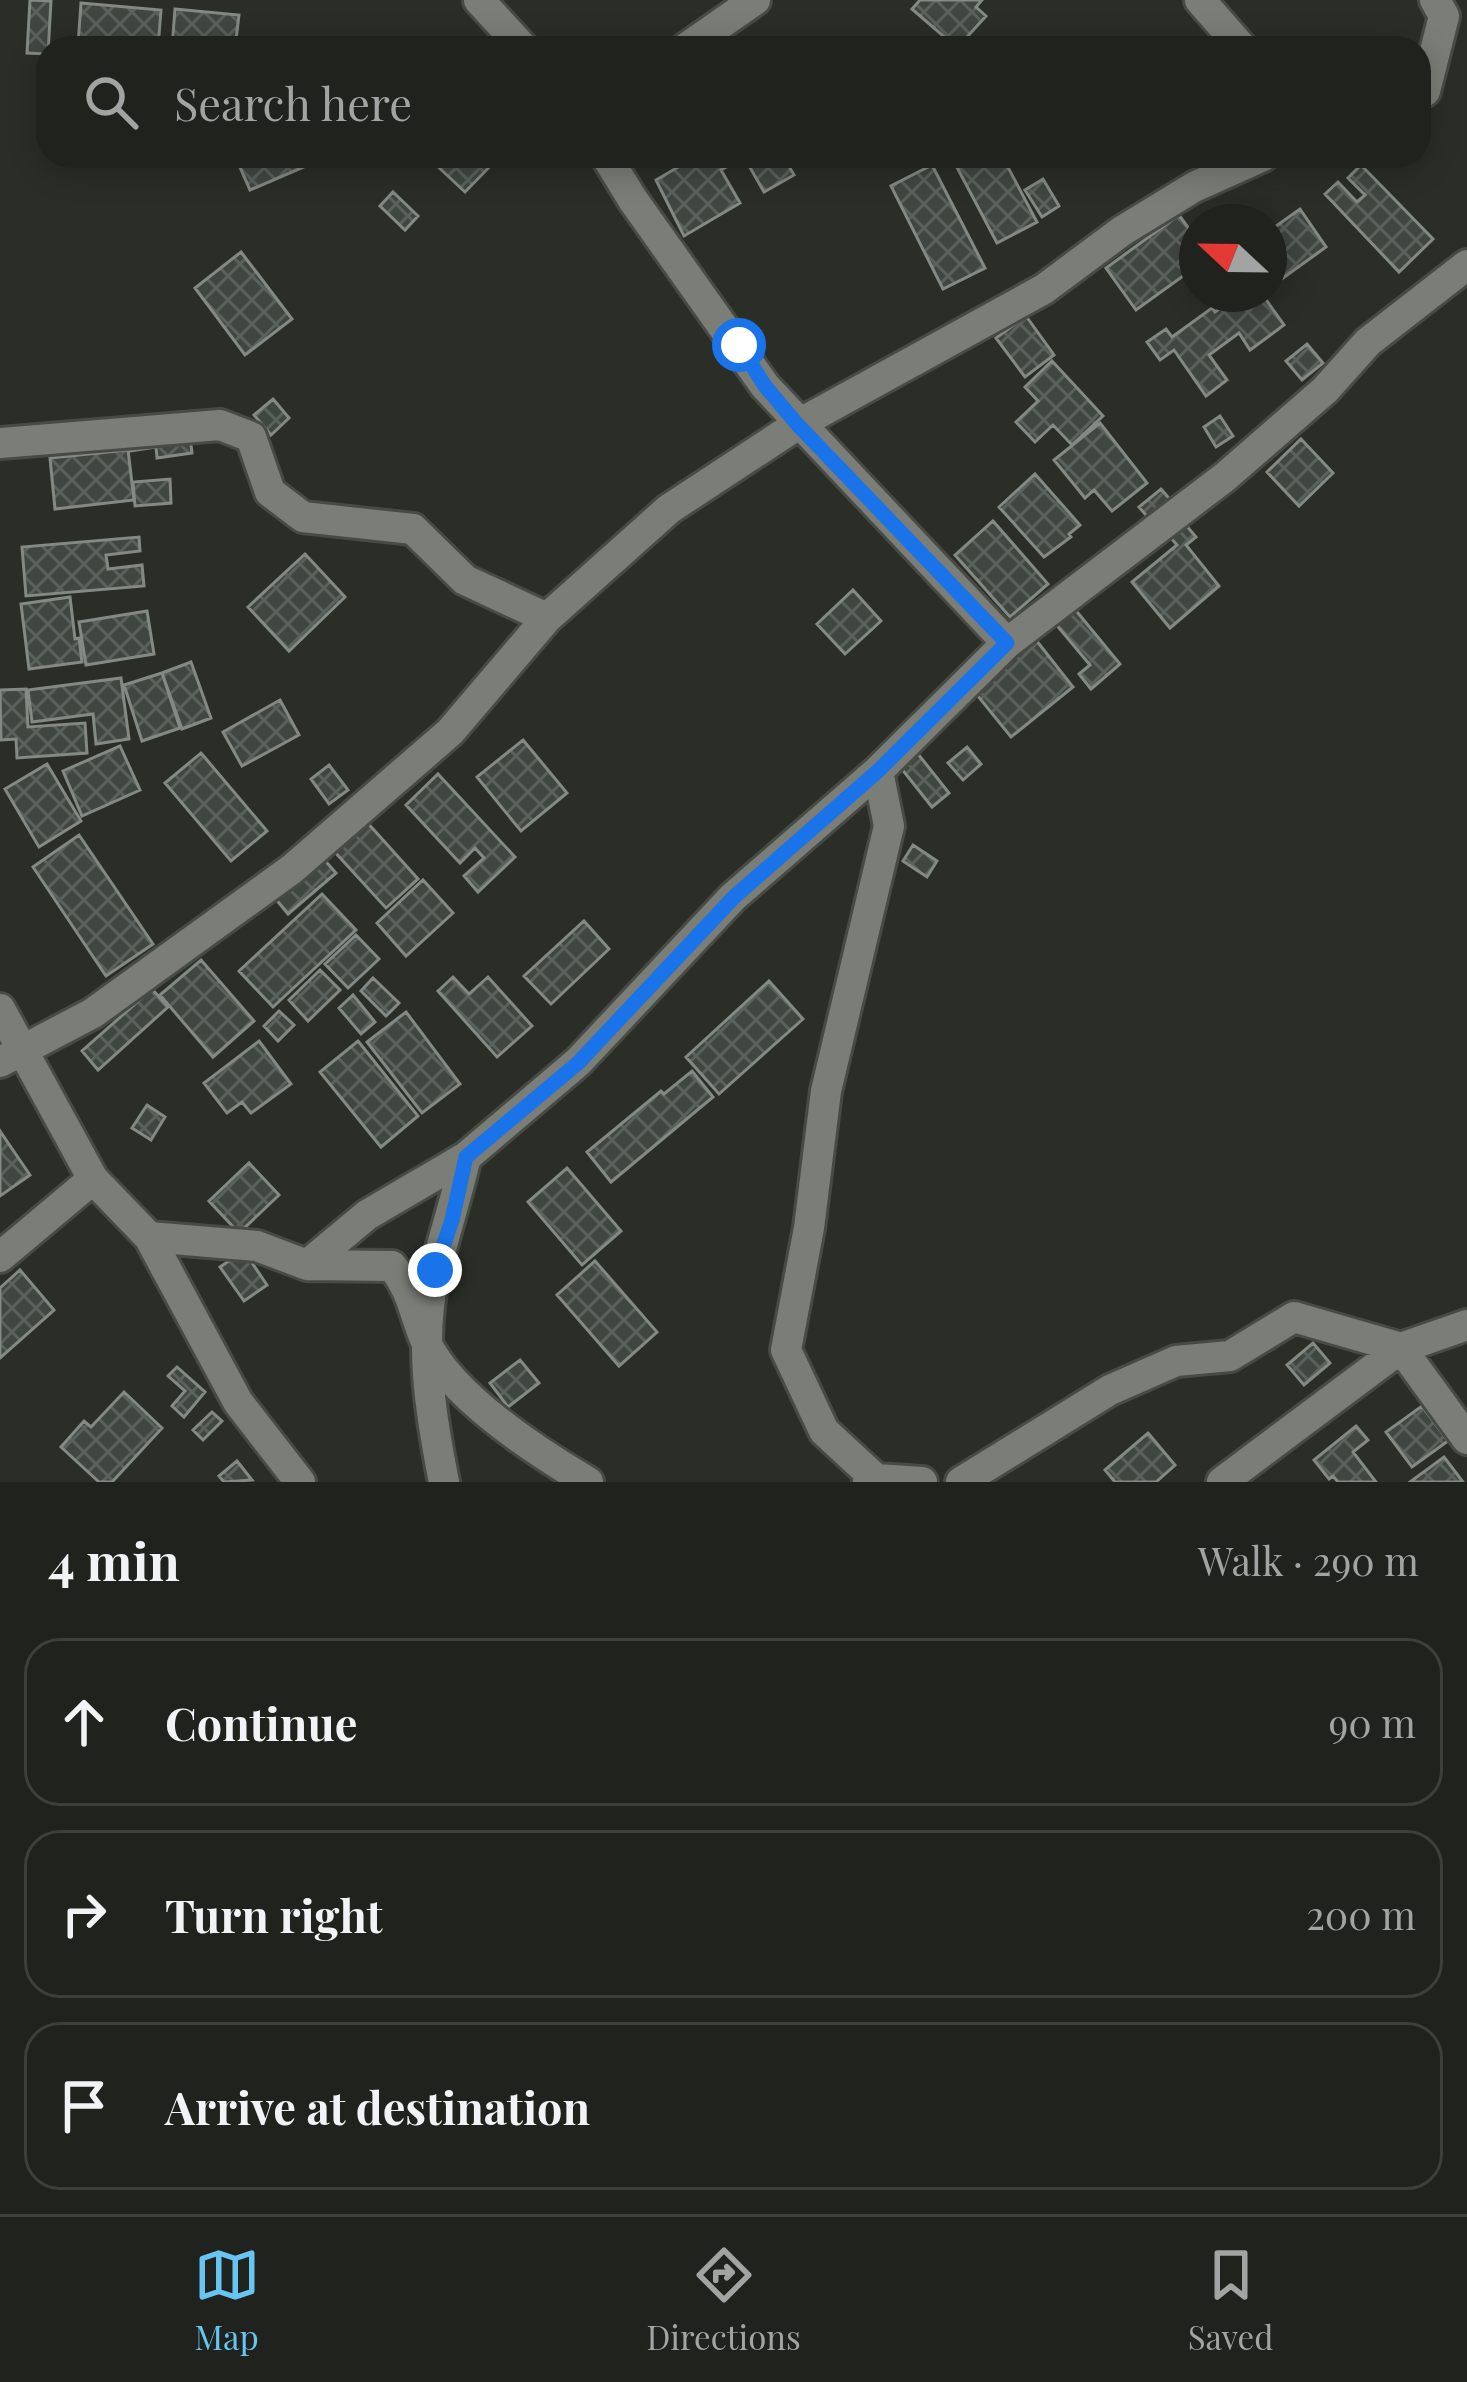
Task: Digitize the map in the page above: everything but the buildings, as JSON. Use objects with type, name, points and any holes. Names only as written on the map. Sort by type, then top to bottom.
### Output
[{"type":"street","points":[[479,0],[512,36]]},
{"type":"street","points":[[703,36],[755,0]]},
{"type":"street","points":[[1200,0],[1232,36]]},
{"type":"street","points":[[1431,67],[1444,16],[1435,0]]},
{"type":"street","points":[[613,168],[765,386],[1007,643]]},
{"type":"street","points":[[12,1057],[93,1012],[292,869],[450,732],[547,618],[669,509],[797,424],[1044,289],[1122,231],[1236,168]]},
{"type":"street","points":[[307,1265],[367,1215],[466,1157],[578,1063],[734,897],[878,771],[1007,643],[1225,477],[1324,390],[1368,342],[1467,265]]},
{"type":"street","points":[[0,443],[220,425],[250,437],[270,492],[303,517],[413,530],[465,580],[547,618]]},
{"type":"street","points":[[878,771],[889,826],[826,1091],[809,1228],[786,1350],[824,1430],[872,1480],[922,1482]]},
{"type":"street","points":[[0,1009],[12,1057],[93,1180],[148,1238],[238,1402],[300,1482]]},
{"type":"street","points":[[444,1482],[431,1421],[427,1343],[435,1270],[466,1157]]},
{"type":"street","points":[[0,1257],[93,1180]]},
{"type":"street","points":[[148,1238],[257,1246],[307,1265],[392,1266],[408,1285],[427,1343],[454,1384],[587,1482]]},
{"type":"street","points":[[961,1482],[1110,1390],[1176,1361],[1230,1356],[1294,1317],[1401,1348],[1467,1439]]},
{"type":"street","points":[[1222,1482],[1401,1348],[1467,1325]]},
{"type":"route","points":[[435,1270],[466,1157],[578,1063],[734,897],[878,771],[1007,643],[797,424],[739,345]]}]
